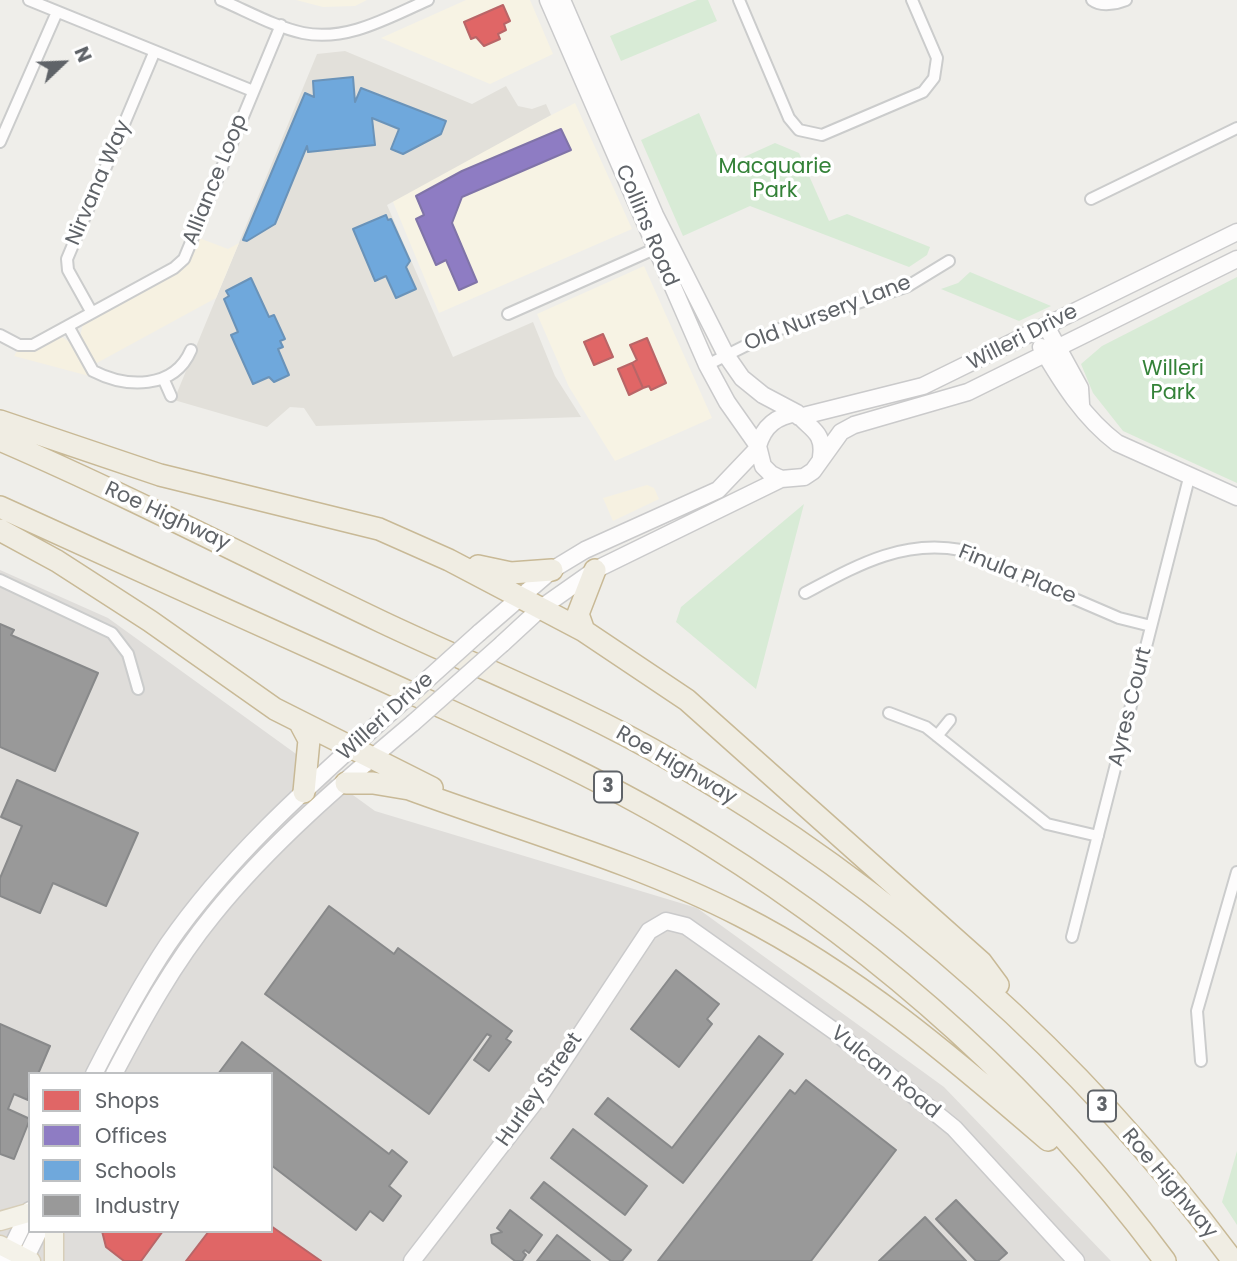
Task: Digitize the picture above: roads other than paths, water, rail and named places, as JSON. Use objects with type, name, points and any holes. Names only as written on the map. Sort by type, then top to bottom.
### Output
[{"type":"highway","points":[[0,421],[160,475],[379,528],[521,596],[584,631],[687,700],[981,962],[1026,1025]]},
{"type":"highway","name":"Roe Highway","points":[[0,440],[183,522],[380,621],[578,711],[673,760],[774,823],[925,934],[1026,1025],[1178,1187],[1233,1261]]},
{"type":"highway","name":"3","points":[[0,507],[540,751],[710,844],[816,916],[918,996],[989,1061],[1124,1206],[1165,1261]]},
{"type":"highway","points":[[0,530],[57,561],[150,621],[231,680],[300,723],[483,816]]},
{"type":"highway","points":[[449,560],[512,573],[552,570]]},
{"type":"highway","points":[[584,631],[578,614],[595,570]]},
{"type":"highway","points":[[300,723],[309,740],[304,792]]},
{"type":"highway","points":[[346,783],[409,789],[674,884],[742,916],[821,961],[915,1028],[1124,1206]]},
{"type":"main road","name":"Collins Road","points":[[548,0],[662,246],[726,355],[742,378],[763,395],[798,415]]},
{"type":"main road","name":"Collins Road","points":[[562,0],[662,246],[707,365],[727,402],[758,447]]},
{"type":"main road","name":"Willeri Drive","points":[[94,1072],[137,991],[170,941],[260,834],[351,748],[552,570],[584,550],[718,490],[758,447],[771,423],[781,416],[798,415],[923,386],[1237,232]]},
{"type":"main road","name":"Willeri Drive","points":[[115,1072],[145,1015],[212,916],[243,880],[373,758],[541,608],[595,570],[781,479],[804,477],[813,471],[841,432],[854,425],[968,392],[1237,259]]},
{"type":"main road","points":[[1040,330],[1080,388],[1081,404],[1101,431],[1117,443],[1189,478],[1237,497]]},
{"type":"main road","points":[[798,415],[817,430],[821,439],[821,457]]},
{"type":"main road","points":[[758,447],[763,466],[781,479]]},
{"type":"main road","name":"Hurley Street","points":[[412,1261],[541,1094],[649,931],[666,920]]},
{"type":"main road","name":"Vulcan Road","points":[[666,920],[686,926],[837,1033],[954,1128],[1076,1261]]},
{"type":"main road","points":[[0,1221],[28,1211]]},
{"type":"main road","points":[[16,1256],[28,1214]]},
{"type":"main road","points":[[16,1256],[37,1233]]},
{"type":"main road","points":[[54,1233],[54,1261]]},
{"type":"street","points":[[29,0],[253,92]]},
{"type":"street","points":[[221,0],[304,33],[342,33],[373,25],[428,0]]},
{"type":"street","points":[[738,0],[789,118],[799,130],[822,135],[923,92],[934,78],[937,58],[912,0]]},
{"type":"street","points":[[1092,0],[1117,4],[1126,0]]},
{"type":"street","points":[[0,142],[57,12]]},
{"type":"street","name":"Alliance Loop","points":[[0,335],[26,346],[174,268],[184,259],[281,25]]},
{"type":"street","name":"Nirvana Way","points":[[92,313],[68,270],[67,259],[154,52]]},
{"type":"street","points":[[1091,199],[1237,128]]},
{"type":"street","points":[[508,314],[662,246]]},
{"type":"street","name":"Old Nursery Lane","points":[[707,365],[777,330],[908,286],[948,261]]},
{"type":"street","points":[[68,326],[93,371],[136,383],[151,384],[163,378],[186,361],[191,350]]},
{"type":"street","points":[[163,378],[171,396]]},
{"type":"street","name":"Ayres Court","points":[[1072,937],[1189,478]]},
{"type":"street","name":"Finula Place","points":[[805,593],[888,553],[934,545],[973,554],[1119,618],[1151,626]]},
{"type":"street","points":[[0,580],[111,634],[128,653],[138,689]]},
{"type":"street","points":[[889,713],[926,727],[1032,814],[1061,829],[1098,836]]},
{"type":"street","points":[[937,736],[950,720]]},
{"type":"street","points":[[1201,1061],[1197,1011],[1237,872]]},
{"type":"park label","name":"Macquarie Park","points":[[775,180]]},
{"type":"park label","name":"Willeri Park","points":[[1173,382]]}]
